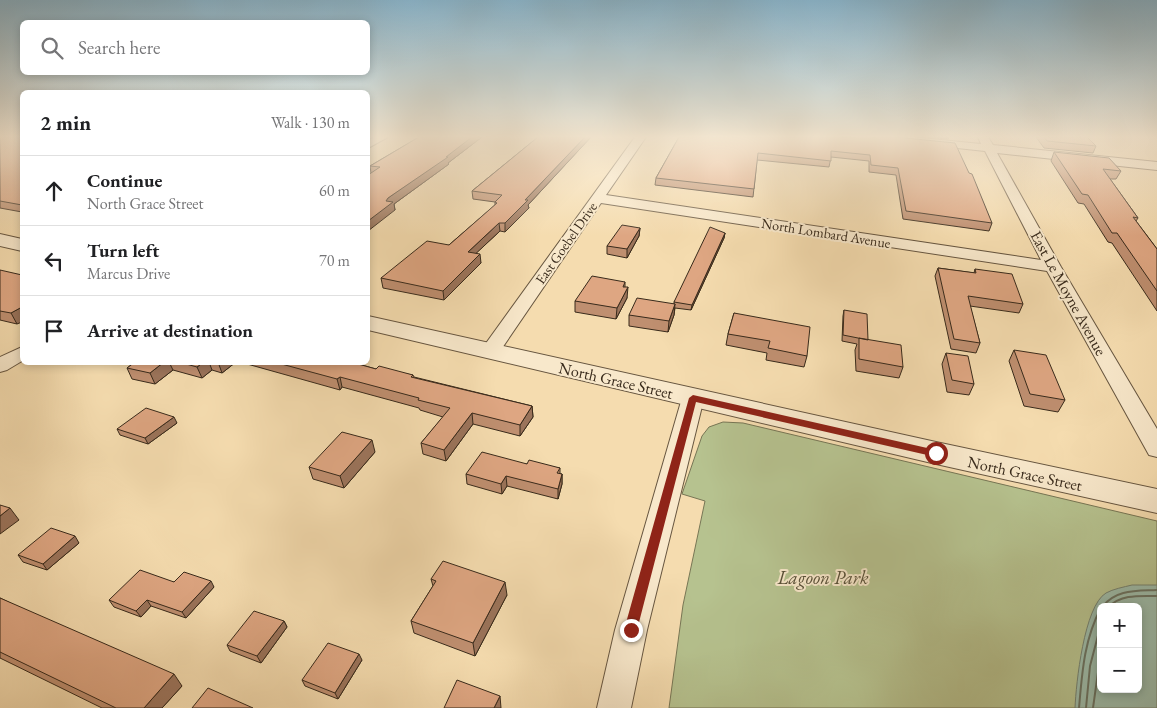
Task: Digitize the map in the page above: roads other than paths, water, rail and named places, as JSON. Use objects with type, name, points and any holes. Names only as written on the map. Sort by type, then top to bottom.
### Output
[{"type":"street","name":"East Goebel Drive","points":[[491,350],[617,170]]},
{"type":"street","name":"East Le Moyne Avenue","points":[[1002,170],[1054,267],[1157,449]]},
{"type":"street","name":"North Lombard Avenue","points":[[598,198],[1054,267]]},
{"type":"street","points":[[0,240],[20,245]]},
{"type":"street","name":"North Grace Street","points":[[370,322],[693,398],[1157,501]]},
{"type":"street","points":[[0,366],[20,354]]},
{"type":"street","points":[[614,708],[631,630],[693,398]]},
{"type":"water","points":[[1132,585],[1157,585],[1157,708],[1075,708],[1079,664],[1092,613],[1097,603],[1098,601],[1106,593]]},
{"type":"park label","name":"Lagoon Park","points":[[823,577]]}]
